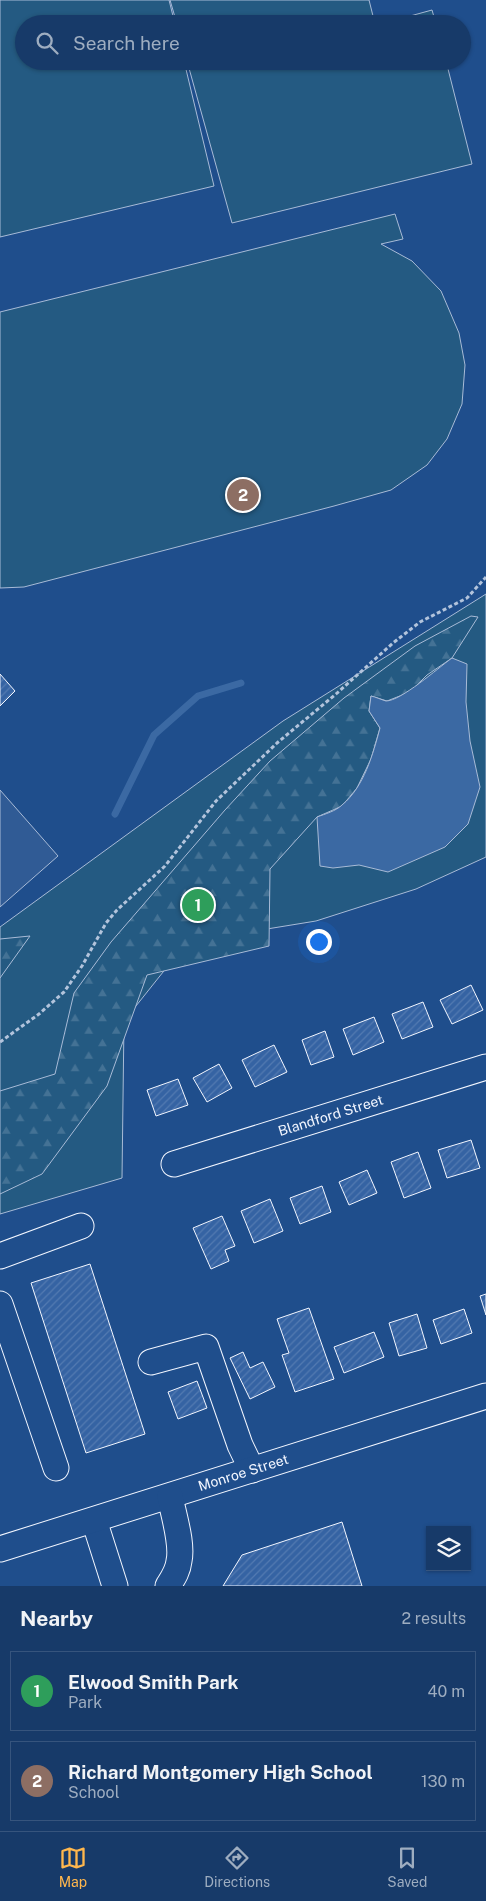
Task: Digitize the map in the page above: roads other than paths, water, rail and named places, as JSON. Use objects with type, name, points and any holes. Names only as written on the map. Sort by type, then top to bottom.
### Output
[{"type":"street","name":"Blandford Street","points":[[174,1164],[486,1067]]},
{"type":"street","points":[[0,1256],[81,1226]]},
{"type":"street","points":[[0,1304],[56,1468]]},
{"type":"street","points":[[152,1362],[206,1347],[240,1445],[252,1470]]},
{"type":"street","name":"Monroe Street","points":[[0,1549],[486,1396]]},
{"type":"street","points":[[168,1586],[176,1573],[180,1560],[170,1496]]},
{"type":"street","points":[[94,1520],[115,1586]]},
{"type":"waterway","points":[[115,814],[154,735],[198,696],[241,683]]},
{"type":"place","name":"Richard Montgomery High School","points":[[243,495]]},
{"type":"place","name":"Elwood Smith Park","points":[[198,905]]}]
